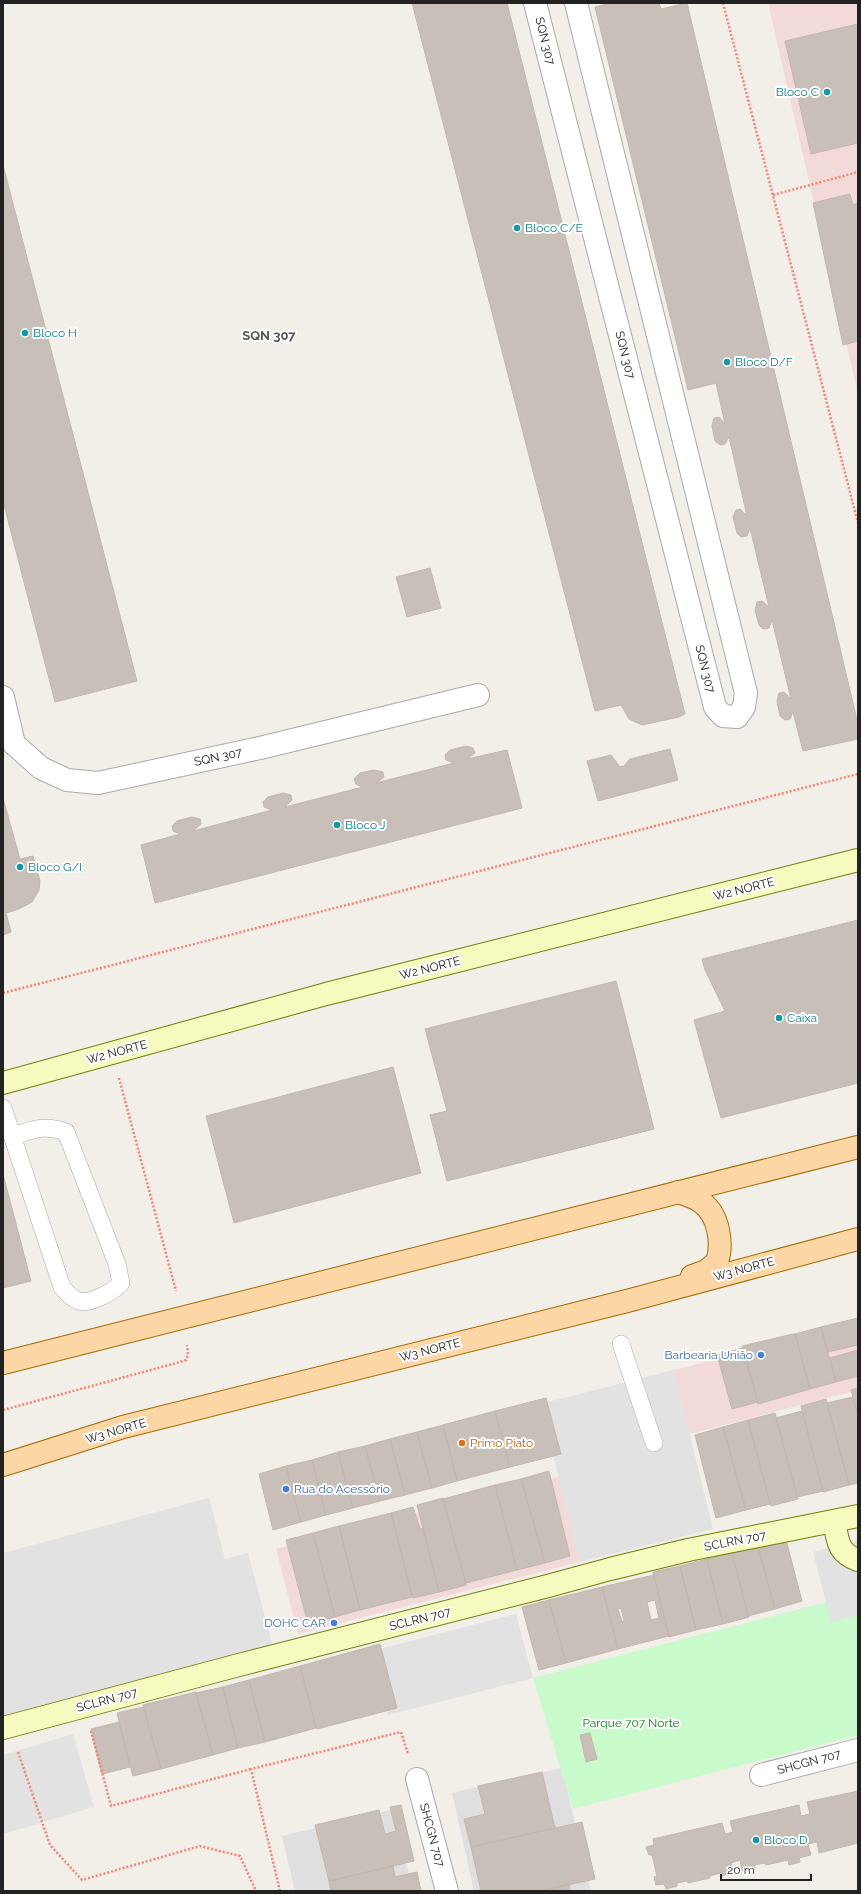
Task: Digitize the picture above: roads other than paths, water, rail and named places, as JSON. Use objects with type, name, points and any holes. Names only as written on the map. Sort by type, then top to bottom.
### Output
[{"type":"main road","points":[[3,1363],[858,1147]]},
{"type":"main road","points":[[627,1301],[706,1271],[717,1262],[720,1243],[717,1225],[703,1202],[678,1192]]},
{"type":"main road","name":"W3 NORTE","points":[[3,1465],[123,1428],[627,1301],[858,1239]]},
{"type":"street","name":"SQN 307","points":[[535,3],[715,707],[723,716],[737,717],[744,707],[746,693],[576,3]]},
{"type":"street","name":"SQN 307","points":[[3,697],[14,744],[41,768],[67,780],[98,783],[260,748],[478,695]]},
{"type":"street","name":"W2 NORTE","points":[[3,1083],[326,994],[858,860]]},
{"type":"street","name":"SCLRN 707","points":[[6,1727],[610,1569],[688,1550],[858,1516]]},
{"type":"street","points":[[834,1521],[840,1547],[848,1557],[858,1560]]},
{"type":"street","name":"SHCGN 707","points":[[761,1775],[858,1750]]},
{"type":"street","name":"SHCGN 707","points":[[417,1779],[447,1891]]},
{"type":"lane","points":[[3,1108],[12,1136],[62,1286],[68,1294],[78,1301],[88,1301],[115,1289],[120,1283],[117,1264],[66,1132],[53,1127],[41,1128],[12,1136]]},
{"type":"lane","points":[[621,1344],[654,1442]]},
{"type":"place","name":"Bloco C","points":[[827,92]]},
{"type":"place","name":"Bloco C/E","points":[[517,228]]},
{"type":"place","name":"Bloco H","points":[[25,333]]},
{"type":"place","name":"Bloco D/F","points":[[727,362]]},
{"type":"place","name":"Bloco J","points":[[337,825]]},
{"type":"place","name":"Bloco G/I","points":[[20,867]]},
{"type":"place","name":"Caixa","points":[[779,1018]]},
{"type":"place","name":"Barbearia União","points":[[761,1355]]},
{"type":"place","name":"Primo Piato","points":[[462,1443]]},
{"type":"place","name":"Rua do Acessório","points":[[286,1489]]},
{"type":"place","name":"DOHC CAR","points":[[334,1623]]},
{"type":"place","name":"Bloco D","points":[[756,1840]]},
{"type":"district","name":"SQN 307","points":[[269,335]]},
{"type":"park label","name":"Parque 707 Norte","points":[[631,1723]]}]
